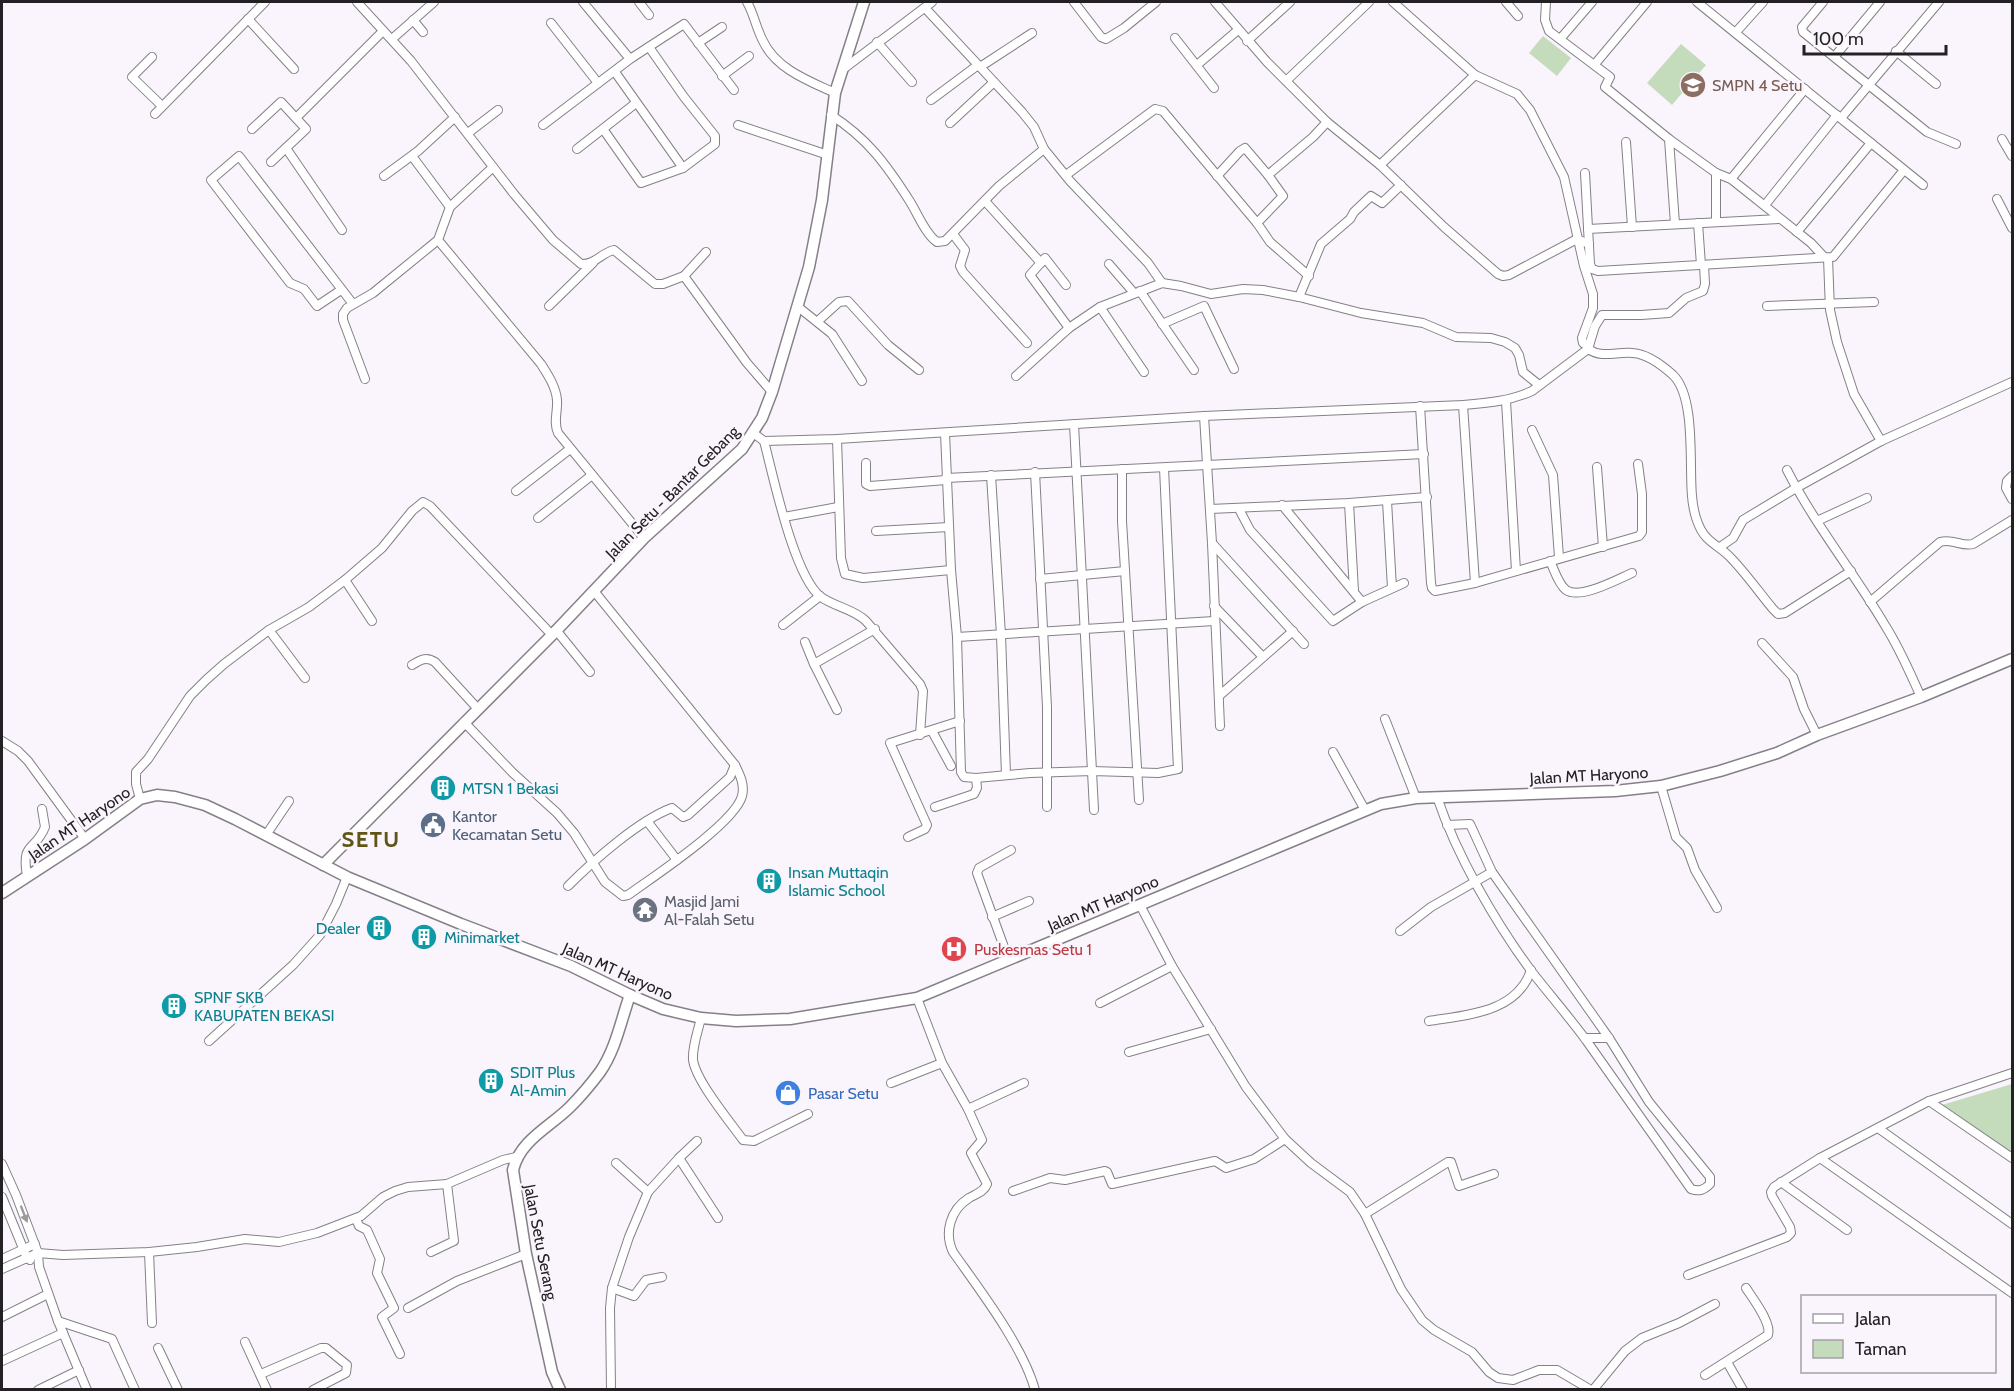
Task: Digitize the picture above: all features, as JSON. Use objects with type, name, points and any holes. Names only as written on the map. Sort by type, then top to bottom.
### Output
[{"type":"main road","name":"Jalan Setu - Bantar Gebang","points":[[323,865],[554,633],[645,538],[742,449],[753,433],[772,392],[817,233],[835,93],[864,2]]},
{"type":"main road","name":"Jalan MT Haryono","points":[[2,893],[85,839],[140,799],[158,795],[175,797],[205,805],[347,877],[571,966],[663,1009],[701,1018],[736,1021],[790,1019],[917,998],[1008,958],[1381,804],[1416,798],[1615,791],[1661,786],[1765,756],[1921,697],[2013,659]]},
{"type":"main road","points":[[516,1157],[523,1147],[567,1104],[586,1090],[608,1059],[630,995]]},
{"type":"main road","name":"Jalan Setu Serang","points":[[516,1157],[513,1170],[526,1254],[552,1372],[560,1389]]},
{"type":"street","points":[[154,114],[265,2]]},
{"type":"street","points":[[357,2],[411,61],[468,133],[492,168],[552,240],[581,264],[595,261]]},
{"type":"street","points":[[392,39],[434,2]]},
{"type":"street","points":[[583,2],[630,59]]},
{"type":"street","points":[[639,2],[649,15]]},
{"type":"street","points":[[747,2],[752,9],[762,40],[772,55],[806,80],[835,93]]},
{"type":"street","points":[[1074,2],[1101,37],[1106,39],[1124,28],[1156,2]]},
{"type":"street","points":[[1215,2],[1247,41],[1328,122],[1380,165],[1469,249],[1503,276],[1509,275],[1577,238]]},
{"type":"street","points":[[1247,41],[1290,2]]},
{"type":"street","points":[[1286,81],[1369,2]]},
{"type":"street","points":[[1393,2],[1475,75],[1517,94],[1530,110],[1564,177],[1594,301],[1582,338],[1583,343],[1599,354],[1640,354],[1670,372],[1680,384],[1685,398],[1689,424],[1694,511],[1706,537],[1729,556],[1773,609],[1782,614],[1851,572]]},
{"type":"street","points":[[1506,2],[1518,16]]},
{"type":"street","points":[[1546,2],[1546,26],[1549,31],[1610,77],[1605,87],[1669,139],[1716,173],[1731,179],[1765,205],[1826,257],[1830,303],[1837,342],[1850,387],[1881,441]]},
{"type":"street","points":[[1561,38],[1592,2]]},
{"type":"street","points":[[1595,64],[1647,2]]},
{"type":"street","points":[[1697,2],[1923,185]]},
{"type":"street","points":[[1736,32],[1763,2]]},
{"type":"street","points":[[1823,2],[1802,28],[1927,132],[1956,144]]},
{"type":"street","points":[[1834,56],[1880,2]]},
{"type":"street","points":[[1765,205],[1939,2]]},
{"type":"street","points":[[841,71],[929,4],[979,66],[1034,127],[1044,149],[1148,263],[1162,283]]},
{"type":"street","points":[[248,20],[294,69]]},
{"type":"street","points":[[413,20],[423,32]]},
{"type":"street","points":[[551,23],[598,83]]},
{"type":"street","points":[[543,125],[630,59],[684,24],[734,90]]},
{"type":"street","points":[[698,43],[722,27]]},
{"type":"street","points":[[1197,65],[1238,30]]},
{"type":"street","points":[[297,118],[383,31]]},
{"type":"street","points":[[931,100],[1032,33]]},
{"type":"street","points":[[1175,38],[1214,88]]},
{"type":"street","points":[[877,42],[912,81]]},
{"type":"street","points":[[603,129],[641,183],[683,168],[715,144],[716,139],[649,47]]},
{"type":"street","points":[[1896,51],[1936,84]]},
{"type":"street","points":[[722,75],[749,56]]},
{"type":"street","points":[[152,57],[132,77],[162,106]]},
{"type":"street","points":[[615,72],[683,168]]},
{"type":"street","points":[[1380,165],[1475,75]]},
{"type":"street","points":[[950,123],[994,82]]},
{"type":"street","points":[[1731,179],[1805,89]]},
{"type":"street","points":[[252,129],[281,102],[306,129],[272,162]]},
{"type":"street","points":[[577,149],[636,103]]},
{"type":"street","points":[[1066,175],[1155,109],[1163,111],[1257,223],[1270,242],[1309,276]]},
{"type":"street","points":[[468,133],[498,110]]},
{"type":"street","points":[[831,115],[849,126],[875,150],[933,240],[937,242],[945,241],[999,186],[1044,149]]},
{"type":"street","points":[[384,176],[412,156],[454,117]]},
{"type":"street","points":[[1268,175],[1328,122]]},
{"type":"street","points":[[738,125],[828,155]]},
{"type":"street","points":[[1669,139],[1675,224]]},
{"type":"street","points":[[2002,140],[2013,156]]},
{"type":"street","points":[[1626,142],[1632,227]]},
{"type":"street","points":[[1797,232],[1871,143]]},
{"type":"street","points":[[286,148],[342,230]]},
{"type":"street","points":[[1217,176],[1245,148],[1283,196],[1257,223]]},
{"type":"street","points":[[341,290],[317,306],[304,289],[290,283],[211,180],[239,156],[353,304]]},
{"type":"street","points":[[412,156],[450,207]]},
{"type":"street","points":[[365,379],[342,317],[347,308],[373,293],[438,240],[450,207],[492,168]]},
{"type":"street","points":[[1585,173],[1590,264],[1594,270],[1834,256],[1904,170]]},
{"type":"street","points":[[1716,173],[1716,222]]},
{"type":"street","points":[[1299,297],[1325,239],[1350,219],[1371,196],[1382,203],[1401,185]]},
{"type":"street","points":[[1997,199],[2013,228]]},
{"type":"street","points":[[985,201],[1041,263]]},
{"type":"street","points":[[1588,229],[1779,219]]},
{"type":"street","points":[[753,433],[764,441],[837,439],[1204,416],[1463,405],[1506,401],[1522,396],[1589,348],[1602,315],[1669,313],[1686,298],[1703,291],[1705,284],[1698,223]]},
{"type":"street","points":[[953,234],[965,250],[960,266],[963,272],[1027,343]]},
{"type":"street","points":[[1577,238],[1589,244]]},
{"type":"street","points":[[438,240],[548,374],[557,399],[555,427],[570,449],[645,538]]},
{"type":"street","points":[[549,306],[595,261],[608,252],[614,250],[656,284],[663,284],[684,276],[706,252]]},
{"type":"street","points":[[1066,285],[1045,258],[1030,277],[1069,328]]},
{"type":"street","points":[[1110,264],[1137,292],[1194,370]]},
{"type":"street","points":[[684,276],[747,363],[772,392]]},
{"type":"street","points":[[1016,376],[1069,328],[1100,307],[1162,283],[1211,294],[1255,289],[1299,297],[1362,314],[1423,323],[1456,337],[1491,338],[1505,342],[1518,352],[1522,369],[1537,384]]},
{"type":"street","points":[[818,321],[839,302],[848,301],[888,345],[919,370]]},
{"type":"street","points":[[1767,306],[1874,302]]},
{"type":"street","points":[[797,306],[832,334],[862,381]]},
{"type":"street","points":[[1162,324],[1204,306],[1234,369]]},
{"type":"street","points":[[1100,307],[1144,372]]},
{"type":"street","points":[[1720,547],[1733,538],[1741,522],[1796,488],[1881,441],[2013,382]]},
{"type":"street","points":[[1506,401],[1516,571]]},
{"type":"street","points":[[1463,405],[1474,583]]},
{"type":"street","points":[[1420,406],[1432,588],[1437,591],[1474,583],[1559,557],[1603,548],[1637,536],[1641,533],[1642,494],[1638,464]]},
{"type":"street","points":[[1204,416],[1220,726]]},
{"type":"street","points":[[1074,424],[1094,810]]},
{"type":"street","points":[[1532,430],[1553,475],[1559,557]]},
{"type":"street","points":[[945,434],[951,570],[957,637],[961,772],[964,777],[1092,771],[1158,773],[1175,771],[1179,767],[1164,468]]},
{"type":"street","points":[[837,439],[838,507],[844,574],[863,578],[951,570]]},
{"type":"street","points":[[764,441],[784,517],[800,564],[820,596],[863,618],[875,629],[920,684],[923,691],[920,735]]},
{"type":"street","points":[[516,491],[570,449]]},
{"type":"street","points":[[866,463],[866,484],[870,486],[1035,472],[1164,468],[1424,454]]},
{"type":"street","points":[[1597,467],[1603,548]]},
{"type":"street","points":[[1122,469],[1125,571],[1139,800]]},
{"type":"street","points":[[1788,470],[1796,488],[1897,646],[1921,697]]},
{"type":"street","points":[[1035,472],[1044,632],[1047,807]]},
{"type":"street","points":[[538,518],[592,475]]},
{"type":"street","points":[[992,475],[1006,775]]},
{"type":"street","points":[[2013,476],[2007,481],[2006,488],[2013,499]]},
{"type":"street","points":[[1210,509],[1387,501],[1426,497]]},
{"type":"street","points":[[1817,521],[1868,498]]},
{"type":"street","points":[[1387,501],[1392,588]]},
{"type":"street","points":[[140,799],[136,772],[148,759],[190,696],[224,663],[269,630],[309,607],[345,580],[382,548],[423,502],[427,502],[590,672]]},
{"type":"street","points":[[1348,503],[1354,591]]},
{"type":"street","points":[[1282,505],[1362,602]]},
{"type":"street","points":[[784,517],[838,507]]},
{"type":"street","points":[[1239,508],[1250,531],[1331,620],[1337,619],[1362,602],[1404,583]]},
{"type":"street","points":[[1870,602],[1940,542],[1948,540],[1966,546],[1973,544],[2013,520]]},
{"type":"street","points":[[876,531],[949,527]]},
{"type":"street","points":[[1212,543],[1304,644]]},
{"type":"street","points":[[1550,561],[1563,587],[1573,592],[1588,591],[1632,573]]},
{"type":"street","points":[[1040,579],[1125,571]]},
{"type":"street","points":[[345,580],[372,621]]},
{"type":"street","points":[[464,722],[513,773],[557,813],[594,861],[605,882],[626,897],[677,860],[734,810],[742,799],[744,790],[735,765],[594,591]]},
{"type":"street","points":[[783,625],[820,596]]},
{"type":"street","points":[[1214,606],[1263,657]]},
{"type":"street","points":[[957,637],[1214,621]]},
{"type":"street","points":[[814,664],[875,629]]},
{"type":"street","points":[[269,630],[305,678]]},
{"type":"street","points":[[1219,696],[1293,631]]},
{"type":"street","points":[[805,642],[837,710]]},
{"type":"street","points":[[1762,643],[1793,677],[1804,709],[1817,735]]},
{"type":"street","points":[[412,665],[422,659],[435,662],[478,709]]},
{"type":"street","points":[[1385,719],[1416,798]]},
{"type":"street","points":[[908,837],[926,828],[927,825],[891,743],[960,721]]},
{"type":"street","points":[[932,731],[951,766]]},
{"type":"street","points":[[2,741],[18,751],[27,761],[85,839]]},
{"type":"street","points":[[1333,752],[1365,810]]},
{"type":"street","points":[[568,886],[594,861],[647,821],[672,808],[682,817],[686,816],[723,785],[730,777],[735,765]]},
{"type":"street","points":[[935,807],[974,794],[977,788],[976,778]]},
{"type":"street","points":[[1661,786],[1676,837],[1687,848],[1695,870],[1717,908]]},
{"type":"street","points":[[1437,797],[1447,825],[1475,880],[1531,970],[1585,1038],[1691,1188],[1698,1191],[1705,1189],[1710,1184],[1710,1177],[1649,1102],[1610,1038],[1492,872],[1469,823],[1447,825]]},
{"type":"street","points":[[266,835],[289,801]]},
{"type":"street","points":[[27,876],[24,861],[27,851],[45,827],[42,809]]},
{"type":"street","points":[[647,821],[677,860]]},
{"type":"street","points":[[1008,958],[977,870],[1011,850]]},
{"type":"street","points":[[1400,931],[1431,907],[1492,872]]},
{"type":"street","points":[[209,1041],[293,966],[320,935],[347,877]]},
{"type":"street","points":[[992,917],[1029,901]]},
{"type":"street","points":[[1140,905],[1172,966],[1246,1087],[1285,1139],[1311,1163],[1350,1192],[1365,1214],[1401,1289],[1422,1320],[1434,1330],[1472,1352],[1489,1372],[1498,1378],[1513,1380],[1539,1370],[1557,1370],[1592,1389],[1625,1351],[1642,1338],[1679,1323],[1715,1304]]},
{"type":"street","points":[[1100,1003],[1172,966]]},
{"type":"street","points":[[1429,1021],[1469,1015],[1497,1007],[1523,989],[1531,970]]},
{"type":"street","points":[[917,998],[942,1063],[968,1108],[982,1140],[973,1150],[972,1155],[987,1184],[985,1189],[968,1198],[954,1212],[950,1225],[950,1244],[1018,1350],[1035,1389]]},
{"type":"street","points":[[701,1018],[693,1062],[708,1092],[743,1140],[754,1141],[807,1114]]},
{"type":"street","points":[[1129,1052],[1211,1029]]},
{"type":"street","points":[[1585,1038],[1610,1038]]},
{"type":"street","points":[[891,1083],[942,1063]]},
{"type":"street","points":[[1688,1275],[1787,1237],[1791,1233],[1771,1192],[1781,1182],[1820,1158],[1929,1101],[2013,1073]]},
{"type":"street","points":[[968,1108],[1024,1083]]},
{"type":"street","points":[[1929,1101],[2013,1158]]},
{"type":"street","points":[[1878,1128],[2013,1224]]},
{"type":"street","points":[[1013,1191],[1050,1178],[1065,1180],[1105,1171],[1112,1184],[1215,1161],[1226,1168],[1254,1159],[1285,1139]]},
{"type":"street","points":[[611,1389],[610,1308],[612,1288],[636,1217],[648,1192],[697,1141]]},
{"type":"street","points":[[2,1269],[38,1253],[63,1255],[149,1252],[245,1239],[279,1242],[317,1233],[356,1219],[365,1214],[383,1197],[395,1191],[408,1187],[447,1184],[503,1160],[516,1157]]},
{"type":"street","points":[[679,1158],[718,1218]]},
{"type":"street","points":[[1820,1158],[2013,1293]]},
{"type":"street","points":[[1365,1214],[1448,1162],[1454,1166],[1459,1186],[1494,1174]]},
{"type":"street","points":[[616,1163],[648,1192]]},
{"type":"street","points":[[2,1164],[35,1244],[39,1267],[58,1321],[87,1389]]},
{"type":"street","points":[[1781,1182],[1847,1230]]},
{"type":"street","points":[[431,1252],[454,1241],[447,1184]]},
{"type":"street","points":[[2,1197],[4,1211],[27,1258],[39,1267]]},
{"type":"street","points":[[356,1219],[359,1226],[367,1230],[380,1259],[377,1273],[394,1308],[382,1317],[400,1354]]},
{"type":"street","points":[[2,1259],[35,1244]]},
{"type":"street","points":[[149,1252],[152,1323]]},
{"type":"street","points":[[408,1308],[457,1281],[526,1254]]},
{"type":"street","points":[[612,1288],[634,1296],[646,1280],[662,1277]]},
{"type":"street","points":[[1705,1375],[1768,1335],[1770,1330],[1746,1288]]},
{"type":"street","points":[[2,1317],[48,1294]]},
{"type":"street","points":[[58,1321],[112,1339],[135,1389]]},
{"type":"street","points":[[2,1361],[63,1333]]},
{"type":"street","points":[[245,1342],[267,1389]]},
{"type":"street","points":[[159,1347],[178,1389]]},
{"type":"street","points":[[261,1374],[321,1348],[326,1348],[347,1365],[348,1371],[313,1389]]},
{"type":"street","points":[[1727,1362],[1743,1389]]},
{"type":"street","points":[[38,1389],[78,1370]]},
{"type":"green space","points":[[1543,36],[1571,58],[1557,76],[1529,53]]},
{"type":"green space","points":[[1681,44],[1706,65],[1672,105],[1647,83]]},
{"type":"green space","points":[[2012,1084],[2012,1154],[1942,1105]]},
{"type":"place","name":"SMPN 4 Setu","points":[[1693,85]]},
{"type":"place","name":"MTSN 1 Bekasi","points":[[443,788]]},
{"type":"place","name":"Kantor Kecamatan Setu","points":[[433,825]]},
{"type":"place","name":"Insan Muttaqin Islamic School","points":[[769,881]]},
{"type":"place","name":"Masjid Jami Al-Falah Setu","points":[[645,910]]},
{"type":"place","name":"Dealer","points":[[379,928]]},
{"type":"place","name":"Minimarket","points":[[424,937]]},
{"type":"place","name":"Puskesmas Setu 1","points":[[954,949]]},
{"type":"place","name":"SPNF SKB KABUPATEN BEKASI","points":[[174,1006]]},
{"type":"place","name":"SDIT Plus Al-Amin","points":[[491,1081]]},
{"type":"place","name":"Pasar Setu","points":[[788,1093]]},
{"type":"district","name":"SETU","points":[[371,839]]}]
